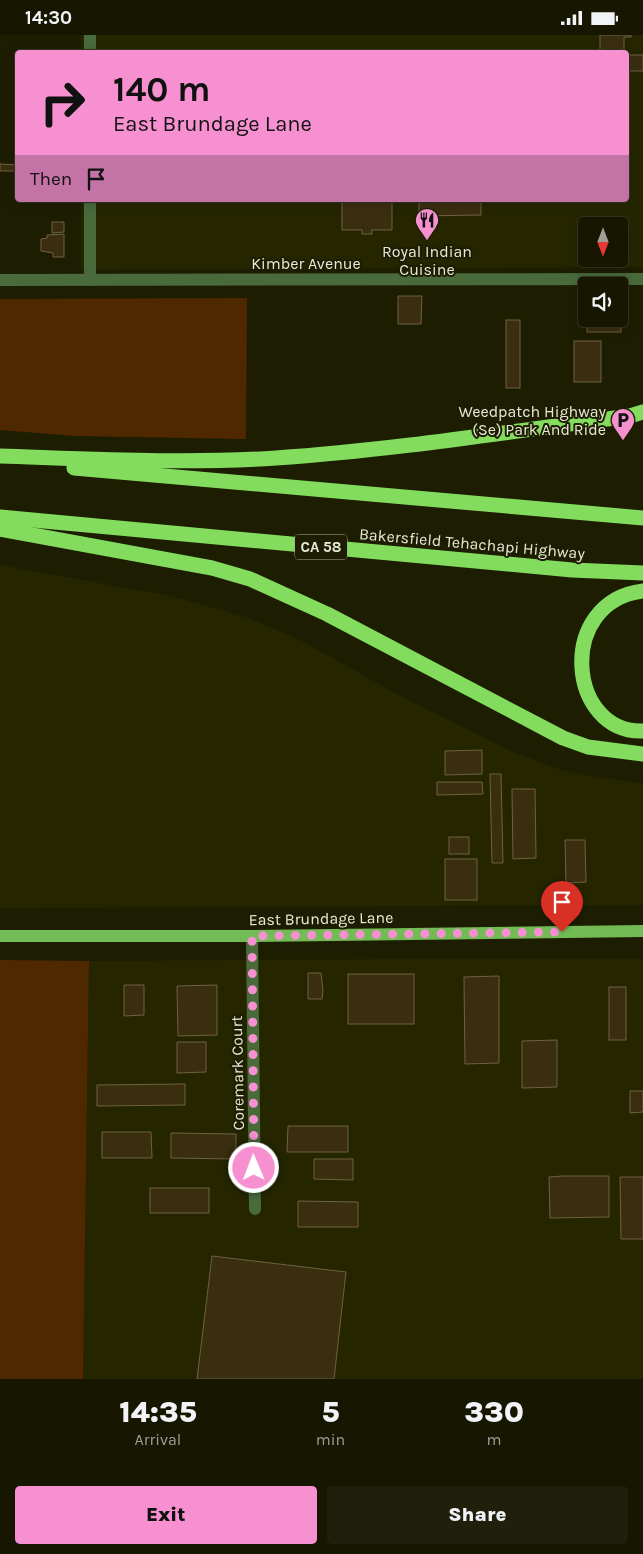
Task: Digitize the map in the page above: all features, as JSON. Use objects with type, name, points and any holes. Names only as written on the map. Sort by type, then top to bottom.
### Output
[{"type":"highway","points":[[0,456],[151,461],[276,458],[353,451],[630,416],[643,412]]},
{"type":"highway","points":[[0,461],[643,518]]},
{"type":"highway","points":[[570,512],[643,512]]},
{"type":"highway","name":"Bakersfield Tehachapi Highway","points":[[0,517],[572,570],[643,573]]},
{"type":"highway","points":[[0,529],[212,568],[250,579],[327,614],[563,738],[588,747],[643,754]]},
{"type":"highway","points":[[643,591],[622,596],[602,611],[586,635],[581,661],[586,689],[593,703],[602,714],[626,730],[643,731]]},
{"type":"main road","name":"East Brundage Lane","points":[[0,936],[252,936],[643,931]]},
{"type":"street","points":[[90,35],[90,50]]},
{"type":"street","points":[[90,202],[90,280]]},
{"type":"street","name":"Kimber Avenue","points":[[0,280],[643,279]]},
{"type":"street","name":"Coremark Court","points":[[252,936],[255,1209]]},
{"type":"shaded area","points":[[81,35],[643,35],[643,267],[81,270],[81,202],[629,202],[629,50],[81,50]]},
{"type":"shaded area","points":[[247,298],[246,439],[76,436],[0,430],[0,299]]},
{"type":"shaded area","points":[[0,565],[175,597],[246,617],[300,640],[408,700],[511,751],[555,768],[579,774],[643,784],[643,905],[0,908]]},
{"type":"shaded area","points":[[643,959],[643,1379],[83,1379],[89,961]]},
{"type":"shaded area","points":[[0,960],[89,961],[83,1379],[0,1379]]},
{"type":"building","points":[[600,35],[631,35],[631,37],[624,37],[624,50],[600,50]]},
{"type":"building","points":[[629,55],[643,55],[643,71],[629,71]]},
{"type":"building","points":[[0,164],[15,165],[15,171],[0,171]]},
{"type":"building","points":[[342,202],[392,202],[392,230],[372,230],[372,234],[362,234],[362,230],[342,230]]},
{"type":"building","points":[[419,202],[481,202],[481,215],[419,216]]},
{"type":"building","points":[[52,222],[64,222],[64,232],[52,233]]},
{"type":"building","points":[[64,234],[64,257],[53,257],[53,253],[41,251],[41,239],[47,238],[47,235]]},
{"type":"building","points":[[398,296],[422,296],[421,324],[398,324]]},
{"type":"building","points":[[506,320],[520,320],[520,388],[506,388]]},
{"type":"building","points":[[587,327],[621,327],[621,332],[587,332]]},
{"type":"building","points":[[574,341],[601,341],[601,382],[574,382]]},
{"type":"building","points":[[482,750],[482,774],[445,775],[445,751]]},
{"type":"building","points":[[490,774],[501,774],[503,863],[492,863]]},
{"type":"building","points":[[437,782],[482,782],[483,794],[437,795]]},
{"type":"building","points":[[512,789],[535,789],[536,858],[513,859]]},
{"type":"building","points":[[449,837],[469,837],[469,854],[449,854]]},
{"type":"building","points":[[565,840],[585,840],[586,882],[566,883]]},
{"type":"building","points":[[445,859],[477,859],[477,900],[445,900]]},
{"type":"building","points":[[308,973],[321,973],[322,999],[308,999]]},
{"type":"building","points":[[348,974],[414,974],[414,1024],[348,1024]]},
{"type":"building","points":[[499,976],[499,1063],[465,1064],[464,977]]},
{"type":"building","points":[[124,985],[144,985],[144,1015],[124,1016]]},
{"type":"building","points":[[217,985],[217,1035],[178,1036],[177,986]]},
{"type":"building","points":[[609,987],[626,987],[626,1040],[609,1040]]},
{"type":"building","points":[[557,1040],[557,1087],[522,1088],[522,1041]]},
{"type":"building","points":[[177,1042],[206,1042],[206,1072],[177,1073]]},
{"type":"building","points":[[185,1084],[185,1105],[97,1106],[97,1085]]},
{"type":"building","points":[[630,1091],[643,1091],[643,1112],[630,1113]]},
{"type":"building","points":[[288,1126],[348,1126],[348,1152],[287,1152]]},
{"type":"building","points":[[102,1132],[151,1132],[152,1158],[102,1158]]},
{"type":"building","points":[[171,1133],[236,1134],[236,1159],[171,1158]]},
{"type":"building","points":[[314,1159],[353,1159],[353,1180],[314,1179]]},
{"type":"building","points":[[609,1176],[609,1217],[550,1218],[549,1177]]},
{"type":"building","points":[[620,1177],[643,1177],[643,1239],[621,1239]]},
{"type":"building","points":[[150,1188],[209,1188],[209,1213],[150,1213]]},
{"type":"building","points":[[298,1201],[358,1202],[358,1227],[298,1227]]},
{"type":"building","points":[[212,1256],[346,1272],[334,1379],[197,1379]]},
{"type":"place","name":"Royal Indian Cuisine","points":[[427,241]]},
{"type":"place","name":"Weedpatch Highway (Se) Park And Ride","points":[[623,441]]},
{"type":"route","points":[[254,1168],[252,936],[562,932]]}]
